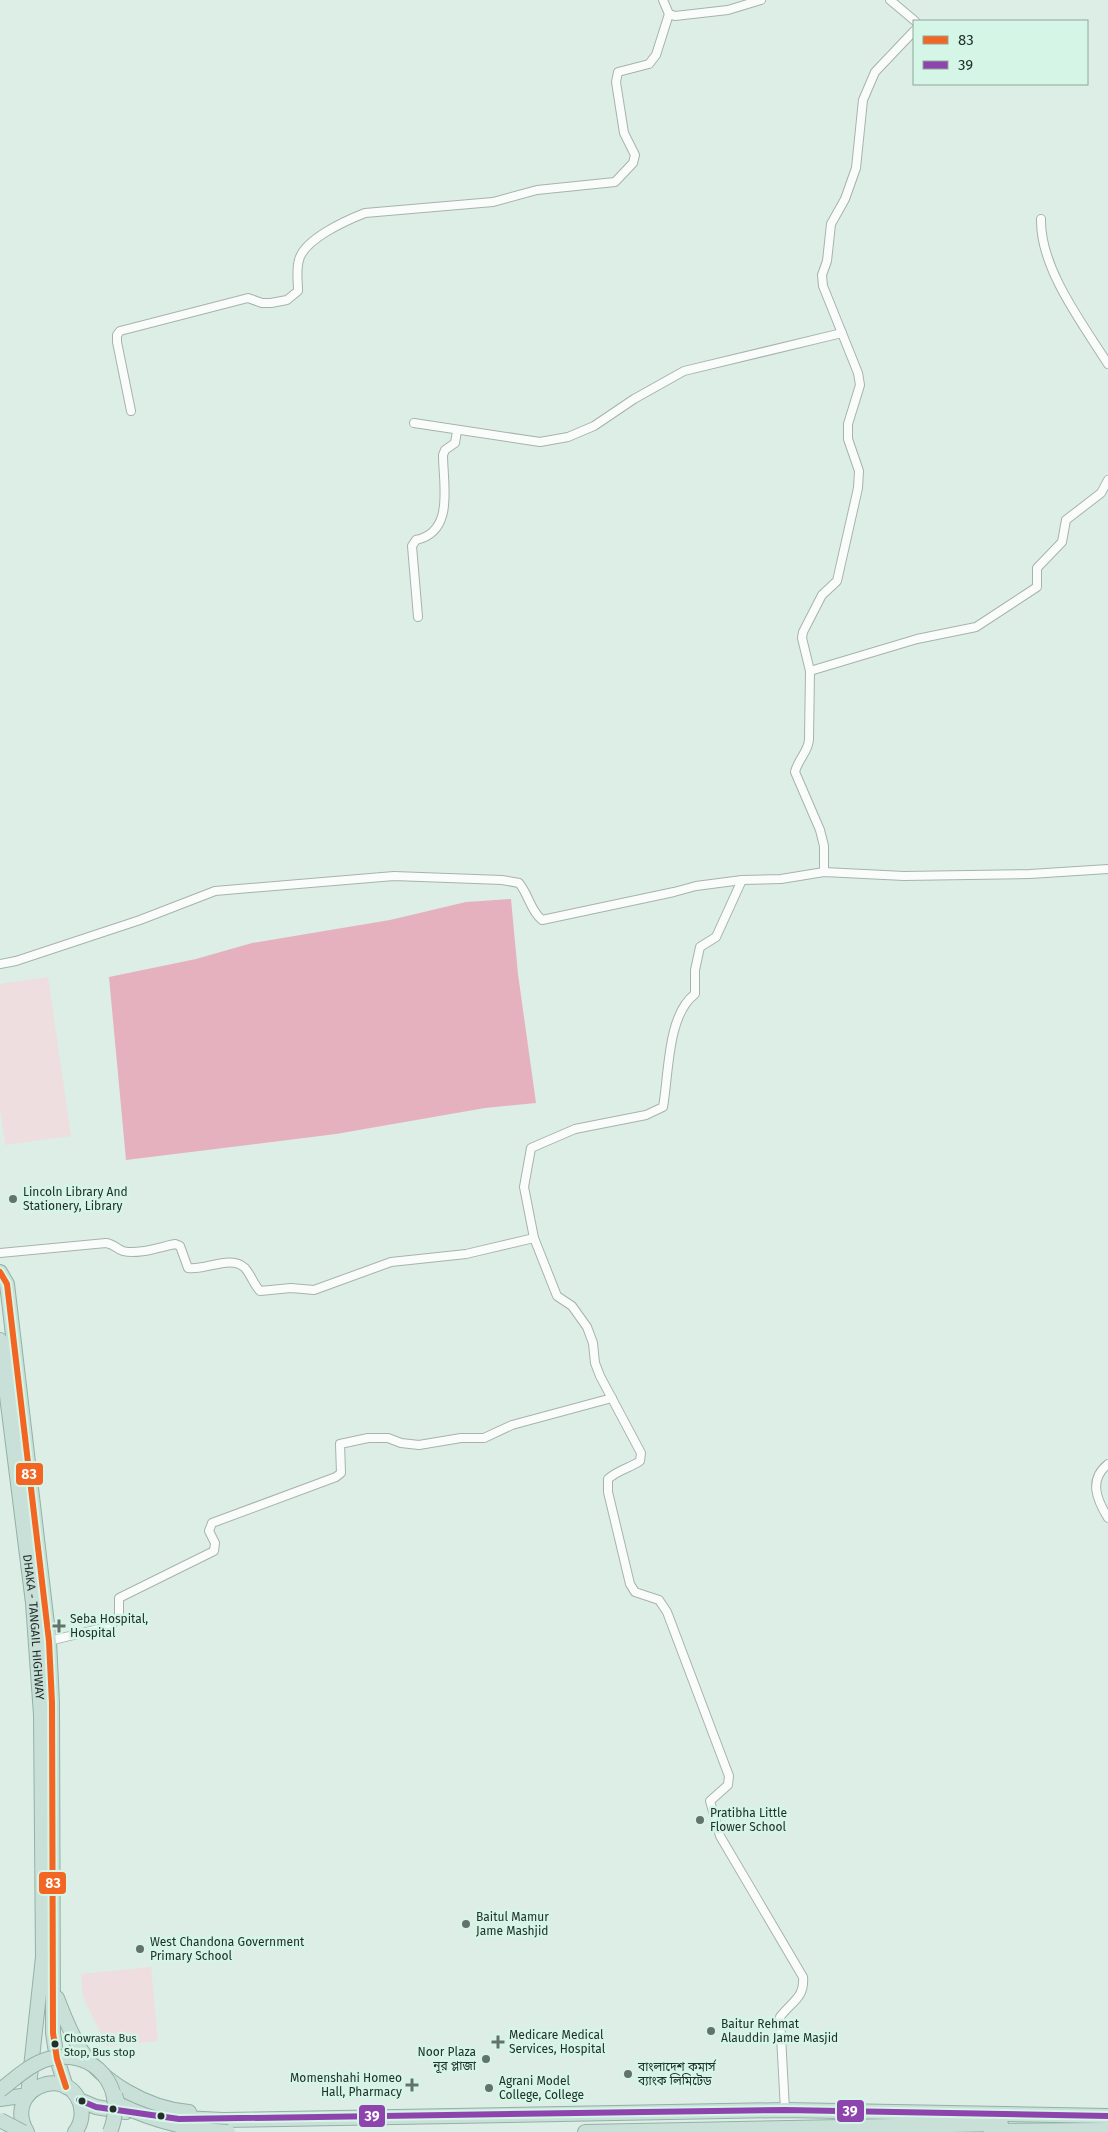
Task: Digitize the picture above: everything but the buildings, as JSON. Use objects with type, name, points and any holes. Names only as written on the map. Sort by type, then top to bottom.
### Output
[{"type":"highway","name":"DHAKA - TANGAIL HIGHWAY","points":[[0,1272],[7,1284],[49,1642],[52,1703],[53,2033],[57,2059],[66,2087]]},
{"type":"highway","name":"DHAKA - TANGAIL HIGHWAY","points":[[0,1340],[33,1603],[41,1715],[43,1957],[28,2095],[21,2113],[26,2132]]},
{"type":"highway","points":[[54,1990],[67,2024],[80,2048],[98,2069],[120,2087],[160,2106],[184,2112],[207,2114],[225,2126]]},
{"type":"highway","points":[[0,2090],[36,2064],[63,2056],[78,2058],[101,2070],[118,2104],[158,2122],[182,2127],[785,2110],[1108,2116]]},
{"type":"highway","points":[[0,2099],[28,2095],[41,2085],[50,2083],[66,2087],[78,2100],[96,2107],[225,2126]]},
{"type":"highway","points":[[110,2132],[116,2108],[112,2090]]},
{"type":"highway","points":[[76,2132],[82,2118],[78,2100]]},
{"type":"highway","points":[[585,2132],[1018,2124],[1048,2121],[1067,2116]]},
{"type":"highway","points":[[0,2120],[26,2132]]},
{"type":"highway","points":[[928,2132],[1108,2130]]},
{"type":"highway","points":[[10,2132],[26,2132]]},
{"type":"street","points":[[131,411],[117,342],[117,334],[120,331],[248,298],[262,303],[287,300],[298,291],[299,258],[310,244],[347,219],[365,213],[492,202],[537,190],[615,182],[634,162],[635,155],[624,133],[616,82],[618,72],[649,64],[656,55],[669,14],[663,0]]},
{"type":"street","points":[[669,14],[675,16],[728,10],[761,0]]},
{"type":"street","points":[[890,0],[914,20]]},
{"type":"street","points":[[824,872],[824,846],[820,830],[795,772],[798,762],[809,746],[810,671],[802,638],[803,632],[822,595],[837,581],[860,479],[848,439],[848,424],[860,385],[858,373],[822,279],[830,248],[831,224],[834,215],[845,199],[856,168],[863,100],[875,72],[913,32]]},
{"type":"street","points":[[1041,219],[1044,247],[1055,276],[1108,364]]},
{"type":"street","points":[[414,423],[540,442],[568,437],[594,426],[634,399],[684,371],[842,332]]},
{"type":"street","points":[[418,617],[412,546],[416,540],[430,536],[434,532],[441,517],[446,500],[442,455],[445,450],[455,443],[457,431]]},
{"type":"street","points":[[810,671],[917,638],[969,629],[984,622],[1037,587],[1037,568],[1062,542],[1066,520],[1101,492],[1108,480]]},
{"type":"street","points":[[0,964],[16,961],[140,920],[215,891],[394,876],[502,880],[519,883],[526,892],[534,913],[542,920],[696,886],[742,880],[781,879],[824,872],[904,876],[1030,874],[1108,869]]},
{"type":"street","points":[[742,880],[716,937],[700,947],[696,964],[695,994],[687,1000],[677,1018],[663,1107],[646,1115],[575,1129],[531,1148],[524,1187],[534,1238],[557,1296],[572,1306],[587,1328],[593,1343],[595,1363],[600,1376],[641,1453],[640,1461],[633,1466],[616,1472],[608,1479],[608,1492],[630,1584],[635,1592],[659,1600],[667,1612],[729,1776],[728,1785],[710,1801],[714,1821],[720,1836],[803,1977],[801,1995],[780,2016],[785,2110]]},
{"type":"street","points":[[0,1253],[106,1243],[114,1244],[121,1250],[130,1251],[175,1244],[180,1246],[188,1268],[204,1269],[230,1262],[238,1264],[245,1269],[260,1291],[291,1288],[314,1290],[391,1262],[466,1254],[534,1238]]},
{"type":"street","points":[[49,1642],[111,1626],[119,1615],[119,1598],[214,1551],[215,1543],[209,1530],[212,1523],[336,1477],[341,1472],[340,1444],[368,1438],[388,1438],[401,1443],[419,1445],[461,1438],[484,1438],[512,1425],[612,1398]]},
{"type":"street","points":[[1108,1464],[1100,1470],[1096,1479],[1096,1498],[1108,1518]]},
{"type":"shaded area","points":[[511,899],[518,974],[536,1103],[485,1108],[336,1134],[126,1160],[109,977],[196,959],[252,943],[390,920],[466,902]]},
{"type":"shaded area","points":[[48,977],[71,1136],[5,1145],[0,1109],[0,984]]},
{"type":"shaded area","points":[[151,1967],[158,2041],[107,2046],[83,1997],[81,1974]]},
{"type":"transit line","name":"83","points":[[0,1272],[7,1284],[49,1641],[52,1703],[53,2033],[57,2059],[66,2087]]},
{"type":"transit line","name":"39","points":[[79,2100],[96,2107],[179,2119],[785,2110],[1108,2116]]},
{"type":"place","name":"Lincoln Library And Stationery, Library","points":[[13,1199]]},
{"type":"place","name":"Seba Hospital, Hospital","points":[[59,1626]]},
{"type":"place","name":"Pratibha Little Flower School","points":[[700,1820]]},
{"type":"place","name":"Baitul Mamur Jame Mashjid","points":[[466,1924]]},
{"type":"place","name":"West Chandona Government Primary School","points":[[140,1949]]},
{"type":"place","name":"Baitur Rehmat Alauddin Jame Masjid","points":[[711,2031]]},
{"type":"place","name":"Medicare Medical Services, Hospital","points":[[498,2042]]},
{"type":"place","name":"Chowrasta Bus Stop, Bus stop","points":[[55,2044]]},
{"type":"place","name":"Noor Plaza নূর প্লাজা","points":[[486,2059]]},
{"type":"place","name":"বাংলাদেশ কমার্স ব্যাংক লিমিটেড","points":[[628,2074]]},
{"type":"place","name":"Momenshahi Homeo Hall, Pharmacy","points":[[412,2085]]},
{"type":"place","name":"Agrani Model College, College","points":[[489,2088]]}]
